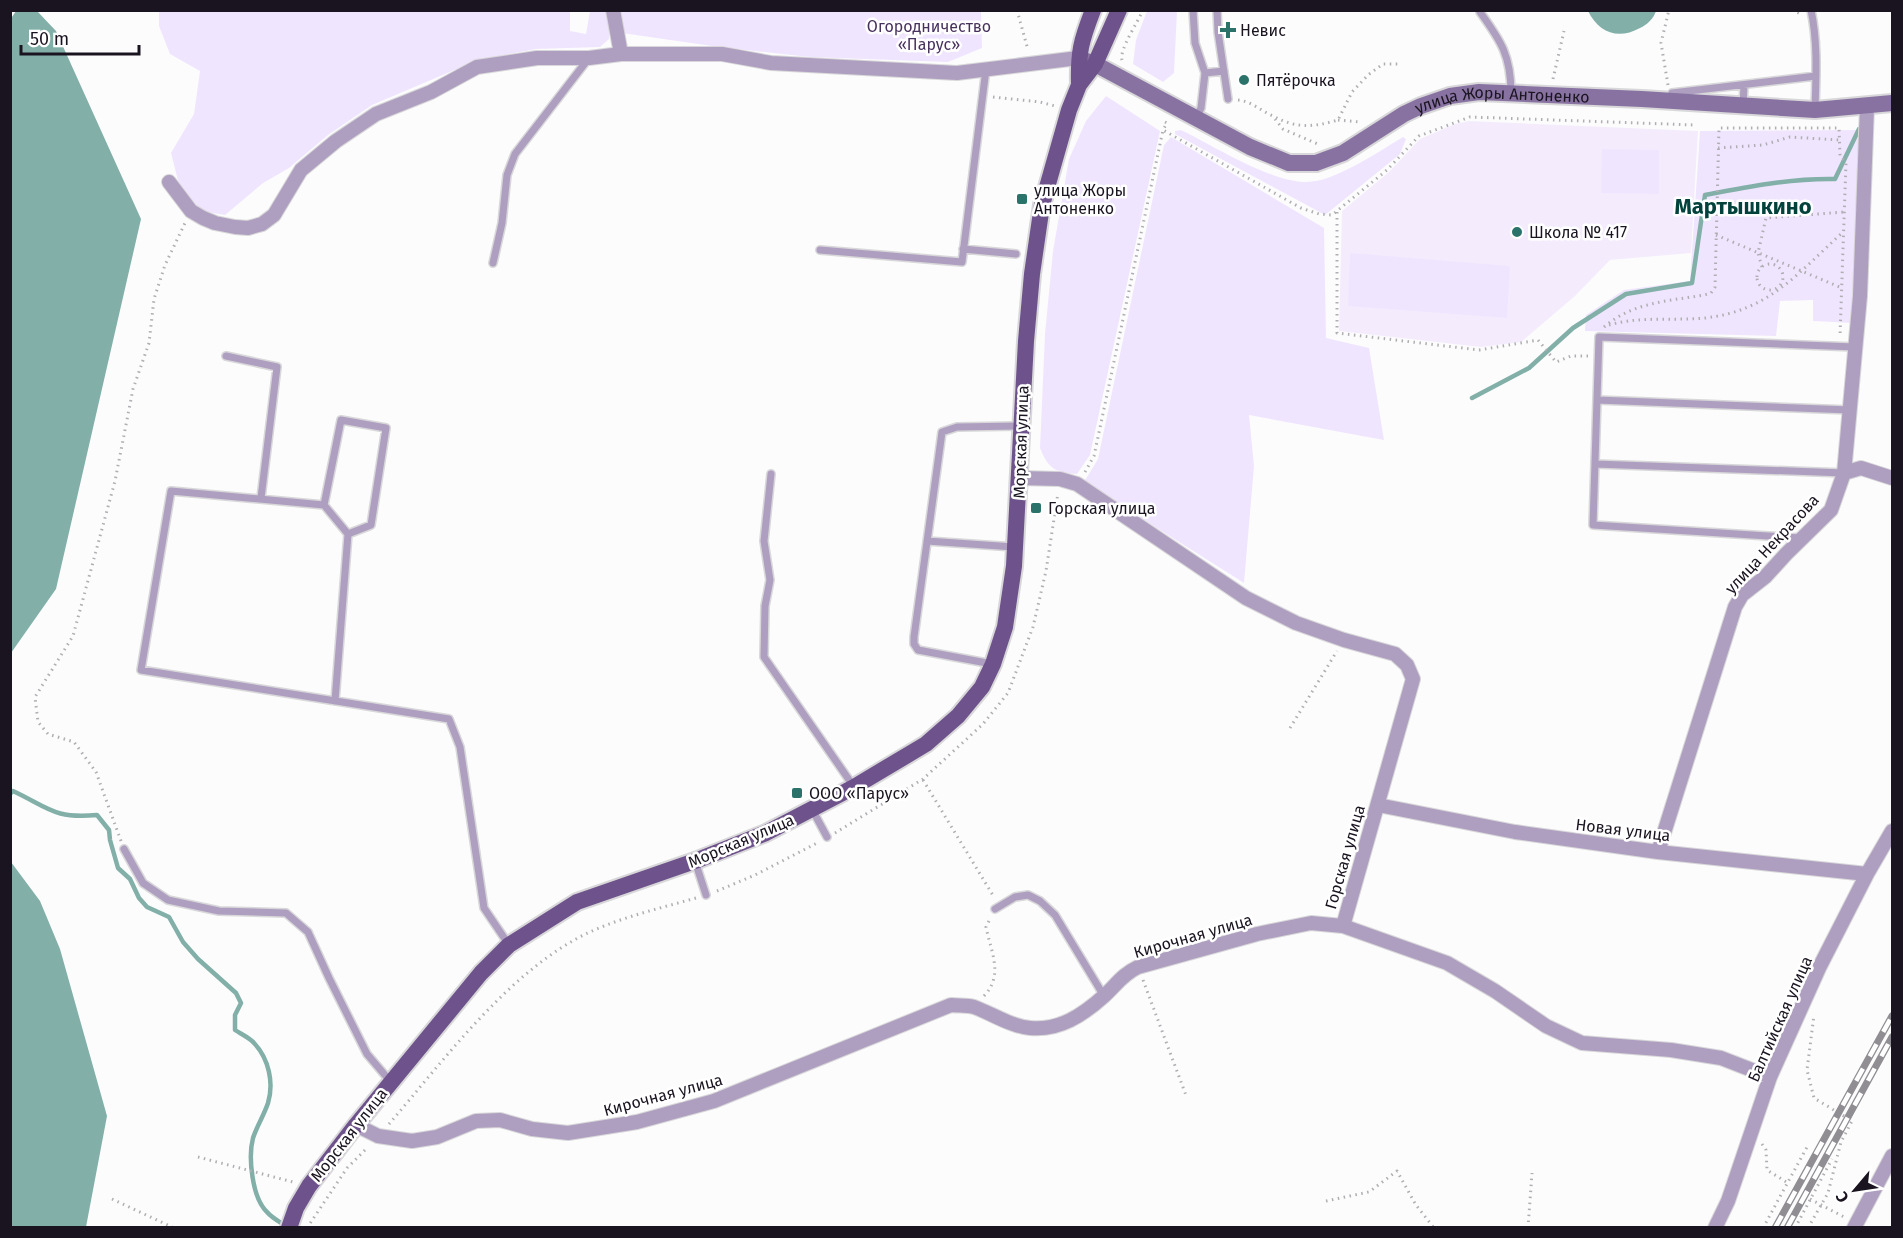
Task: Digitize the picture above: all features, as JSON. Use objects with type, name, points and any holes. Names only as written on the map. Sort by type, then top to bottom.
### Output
[{"type":"main road","name":"Морская улица","points":[[289,1227],[296,1208],[309,1186],[390,1081],[481,973],[509,945],[577,902],[766,833],[854,787],[926,744],[958,716],[982,687],[993,664],[1005,627],[1014,566],[1032,274],[1042,205],[1064,122],[1079,85],[1095,64],[1119,10]]},
{"type":"main road","name":"Морская улица","points":[[1079,85],[1078,58],[1088,17]]},
{"type":"main road","name":"улица Жоры Антоненко","points":[[1078,58],[1095,64],[1196,119],[1289,163],[1316,163],[1343,153],[1404,114],[1450,96],[1479,92],[1550,94],[1815,110],[1893,103]]},
{"type":"street","points":[[613,10],[621,54]]},
{"type":"street","points":[[169,182],[191,211],[215,223],[248,228],[262,224],[274,215],[302,170],[336,141],[376,114],[431,92],[477,67],[537,58],[589,58],[621,54],[722,54],[771,63],[957,73],[1078,58]]},
{"type":"street","name":"улица Некрасова","points":[[1658,852],[1735,607],[1742,595],[1765,578],[1831,510],[1844,472],[1860,296],[1867,107]]},
{"type":"street","points":[[1844,472],[1861,468],[1893,478]]},
{"type":"street","name":"Горская улица","points":[[1020,478],[1060,479],[1077,484],[1246,598],[1296,623],[1344,640],[1395,654],[1407,665],[1413,679],[1343,926]]},
{"type":"street","name":"Новая улица","points":[[1378,805],[1515,832],[1658,852],[1867,874]]},
{"type":"street","name":"Балтийская улица","points":[[1715,1227],[1728,1201],[1770,1077],[1820,966],[1867,874],[1893,831]]},
{"type":"street","name":"Кирочная улица","points":[[356,1125],[378,1136],[412,1141],[437,1137],[476,1121],[500,1120],[532,1129],[568,1133],[637,1122],[714,1101],[951,1005],[973,1007],[1029,1028],[1055,1027],[1077,1017],[1104,996],[1125,974],[1138,967],[1268,932],[1311,923],[1343,926],[1448,963],[1496,991],[1546,1026],[1582,1043],[1671,1050],[1721,1058],[1770,1077]]},
{"type":"street","points":[[1854,1227],[1893,1156]]},
{"type":"lane","points":[[1193,10],[1195,43],[1205,73],[1201,108],[1196,119]]},
{"type":"lane","points":[[1217,10],[1227,99]]},
{"type":"lane","points":[[1811,10],[1814,25],[1815,110]]},
{"type":"lane","points":[[1480,12],[1506,53],[1511,75],[1511,93]]},
{"type":"lane","points":[[493,263],[502,223],[507,175],[515,154],[589,58]]},
{"type":"lane","points":[[820,250],[962,262],[986,69]]},
{"type":"lane","points":[[1205,73],[1224,71]]},
{"type":"lane","points":[[1672,93],[1816,76]]},
{"type":"lane","points":[[1743,106],[1744,85]]},
{"type":"lane","points":[[963,249],[1016,254]]},
{"type":"lane","points":[[1803,538],[1593,525],[1599,337],[1855,347]]},
{"type":"lane","points":[[226,356],[278,367],[261,498]]},
{"type":"lane","points":[[1597,400],[1850,410]]},
{"type":"lane","points":[[324,505],[341,420],[386,428],[371,525],[348,534]]},
{"type":"lane","points":[[993,664],[918,650],[914,644],[942,432],[957,427],[1021,426]]},
{"type":"lane","points":[[1595,464],[1844,472]]},
{"type":"lane","points":[[771,474],[764,541],[770,580],[765,606],[764,657],[854,787]]},
{"type":"lane","points":[[336,701],[348,534],[324,505],[171,491],[141,670],[449,719],[460,747],[484,908],[509,945]]},
{"type":"lane","points":[[927,542],[1015,547]]},
{"type":"lane","points":[[812,809],[827,837]]},
{"type":"lane","points":[[124,849],[143,883],[168,900],[219,910],[286,913],[308,932],[367,1054],[390,1081]]},
{"type":"lane","points":[[694,861],[706,895]]},
{"type":"lane","points":[[998,908],[1015,897],[1028,895],[1040,901],[1055,915],[1104,996]]},
{"type":"path","points":[[1017,10],[1031,64]]},
{"type":"path","points":[[1669,10],[1661,44],[1665,81],[1672,93]]},
{"type":"path","points":[[1548,119],[1550,94],[1564,31]]},
{"type":"path","points":[[1338,120],[1352,92],[1368,75],[1383,64],[1399,64]]},
{"type":"path","points":[[983,96],[1056,106]]},
{"type":"path","points":[[1227,99],[1245,100],[1274,117],[1312,127],[1338,120],[1361,122]]},
{"type":"path","points":[[1077,484],[1094,456],[1163,130],[1167,123],[1158,117]]},
{"type":"path","points":[[1274,117],[1283,129],[1328,148]]},
{"type":"path","points":[[1163,130],[1301,208],[1319,214],[1332,215],[1387,170],[1419,136],[1470,117],[1695,125]]},
{"type":"path","points":[[1599,337],[1600,330],[1614,318],[1642,305],[1711,293],[1715,287],[1719,128],[1839,128],[1840,156],[1846,163],[1840,346]]},
{"type":"path","points":[[1718,148],[1763,145],[1790,136],[1839,140]]},
{"type":"path","points":[[124,849],[96,772],[74,742],[48,734],[38,722],[35,697],[73,636],[115,481],[133,389],[149,343],[154,299],[165,265],[191,211]]},
{"type":"path","points":[[1337,212],[1337,333],[1479,350],[1538,340],[1556,362],[1571,356],[1598,356]]},
{"type":"path","points":[[1762,267],[1758,253],[1766,218],[1844,212]]},
{"type":"path","points":[[1604,327],[1627,320],[1705,318],[1727,314],[1761,302],[1844,232]]},
{"type":"path","points":[[1716,235],[1842,288]]},
{"type":"path","points":[[1769,264],[1779,268],[1783,279],[1778,289],[1771,290],[1761,286],[1758,275],[1762,267],[1769,264]]},
{"type":"path","points":[[307,1227],[347,1168],[378,1136],[482,1015],[563,947],[591,932],[635,915],[706,895],[755,875],[827,837],[923,779],[983,724],[1008,693],[1033,627],[1046,571],[1060,479]]},
{"type":"path","points":[[1290,728],[1344,640]]},
{"type":"path","points":[[923,779],[998,908],[986,927],[996,968],[994,981],[987,993],[973,1007]]},
{"type":"path","points":[[1138,967],[1187,1098]]},
{"type":"path","points":[[1808,1227],[1828,1192],[1840,1142],[1852,1121],[1814,1098],[1807,1070],[1816,1005]]},
{"type":"path","points":[[1752,1135],[1766,1150],[1767,1170],[1788,1183]]},
{"type":"path","points":[[1763,1227],[1807,1148]]},
{"type":"path","points":[[198,1157],[309,1186]]},
{"type":"path","points":[[1795,1227],[1832,1159]]},
{"type":"path","points":[[1326,1201],[1369,1192],[1397,1171],[1416,1205],[1434,1227]]},
{"type":"path","points":[[1528,1227],[1532,1173]]},
{"type":"path","points":[[112,1199],[174,1227]]},
{"type":"path","points":[[1810,1199],[1833,1211]]},
{"type":"shaded area","points":[[16,11],[37,11],[56,31],[141,219],[56,589],[11,653],[10,20]]},
{"type":"shaded area","points":[[1588,11],[1656,11],[1652,19],[1643,27],[1632,32],[1617,34],[1603,29],[1592,19]]},
{"type":"shaded area","name":"Школа № 417","points":[[1469,121],[1698,131],[1691,253],[1610,260],[1575,296],[1521,342],[1481,347],[1339,331],[1342,211],[1389,172],[1420,139],[1455,124]]},
{"type":"shaded area","points":[[11,862],[40,901],[60,949],[107,1116],[86,1227],[11,1227]]},
{"type":"green space","name":"Огородничество «Парус»","points":[[981,10],[982,48],[948,62],[810,57],[622,33],[617,11]]},
{"type":"green space","points":[[159,11],[570,11],[570,31],[586,34],[590,11],[609,11],[609,39],[600,47],[536,49],[478,60],[372,105],[328,135],[289,168],[263,183],[225,215],[201,211],[182,196],[171,153],[194,114],[200,71],[170,54],[159,26]]},
{"type":"green space","points":[[1147,11],[1177,11],[1174,73],[1163,82],[1133,64],[1136,40]]},
{"type":"green space","points":[[1106,96],[1160,131],[1090,455],[1077,474],[1053,468],[1040,448],[1045,334],[1053,251],[1069,159],[1086,121]]},
{"type":"green space","points":[[1181,130],[1257,169],[1289,180],[1303,182],[1321,180],[1340,173],[1403,137],[1406,139],[1400,154],[1325,215],[1175,134],[1175,131]]},
{"type":"green space","points":[[1860,130],[1854,323],[1813,321],[1813,300],[1780,301],[1776,336],[1585,331],[1586,315],[1624,290],[1690,281],[1700,131]]},
{"type":"green space","points":[[1171,137],[1324,228],[1326,338],[1369,348],[1384,440],[1249,415],[1254,466],[1244,583],[1084,482],[1098,459],[1164,145]]},
{"type":"green space","points":[[1602,149],[1659,150],[1659,194],[1601,193]]},
{"type":"green space","points":[[1350,253],[1510,266],[1507,318],[1348,306]]},
{"type":"waterway","points":[[1472,398],[1529,368],[1573,328],[1626,294],[1692,283],[1705,195],[1785,182],[1835,179],[1859,129]]},
{"type":"waterway","points":[[10,794],[13,791],[61,814],[97,815],[109,830],[118,868],[130,879],[139,898],[147,907],[169,917],[183,942],[198,959],[236,993],[241,1003],[235,1015],[235,1030],[250,1039],[259,1049],[267,1064],[270,1079],[268,1103],[253,1138],[252,1177],[262,1206],[286,1226]]},
{"type":"railway","points":[[1775,1228],[1892,1016]]},
{"type":"railway","points":[[1787,1228],[1892,1037]]},
{"type":"place","name":"Невис","points":[[1228,30]]},
{"type":"place","name":"Пятёрочка","points":[[1244,80]]},
{"type":"place","name":"улица Жоры Антоненко","points":[[1022,199]]},
{"type":"place","name":"Школа № 417","points":[[1517,232]]},
{"type":"place","name":"Горская улица","points":[[1036,508]]},
{"type":"place","name":"ООО «Парус»","points":[[797,793]]},
{"type":"district","name":"Мартышкино","points":[[1743,206]]}]
